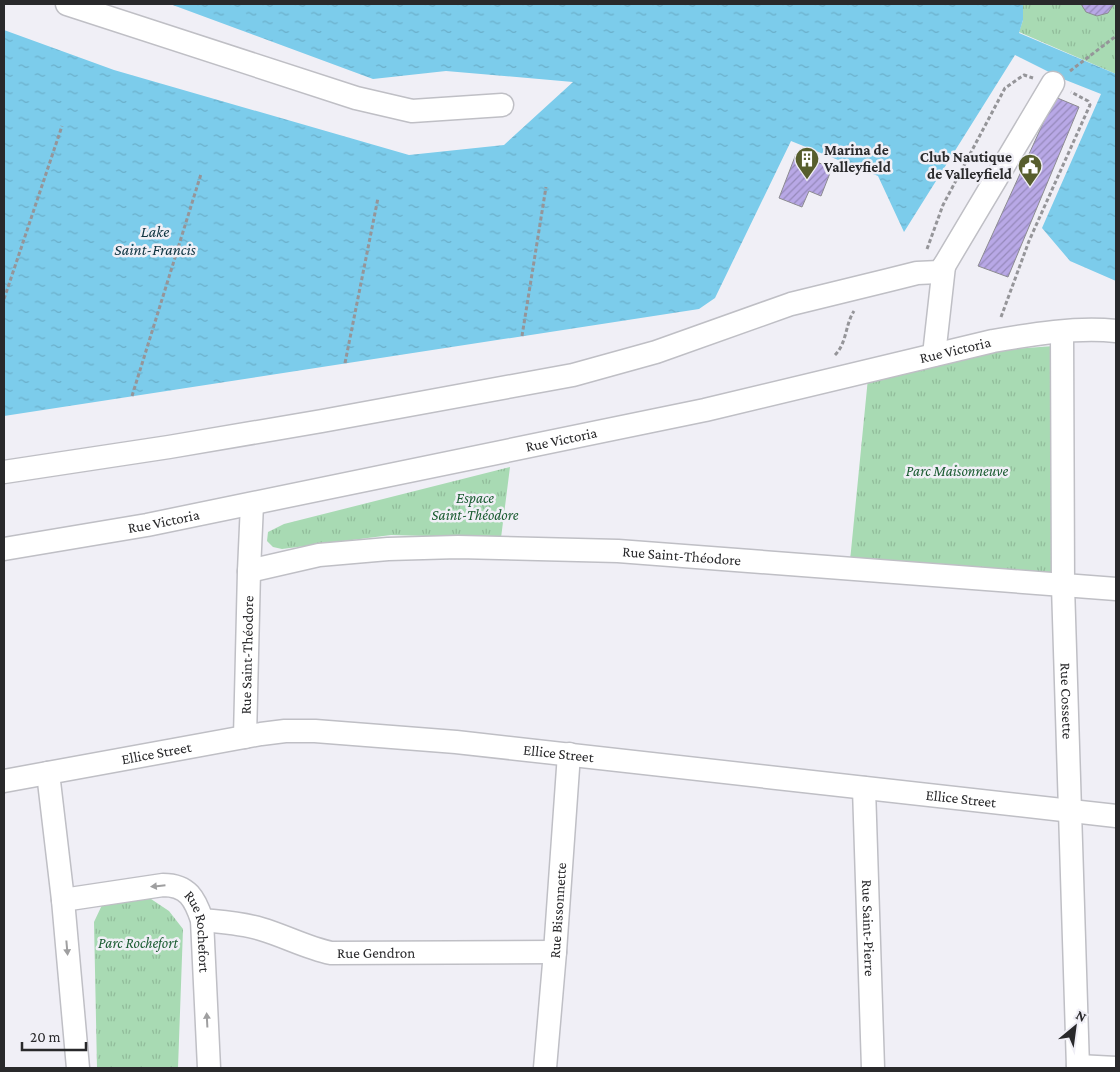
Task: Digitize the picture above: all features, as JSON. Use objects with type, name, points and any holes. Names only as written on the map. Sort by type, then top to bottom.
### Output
[{"type":"street","points":[[67,4],[356,98],[412,111],[502,105]]},
{"type":"street","points":[[4,472],[322,421],[573,375],[656,352],[791,304],[889,280],[939,272],[1053,83]]},
{"type":"street","points":[[934,355],[944,266]]},
{"type":"street","name":"Rue Cossette","points":[[1062,332],[1063,586],[1078,1067]]},
{"type":"street","name":"Rue Victoria","points":[[4,549],[147,526],[705,410],[993,341],[1034,334],[1116,332]]},
{"type":"street","name":"Rue Saint-Théodore","points":[[245,737],[248,571],[252,504]]},
{"type":"street","name":"Rue Saint-Théodore","points":[[248,571],[319,555],[388,549],[458,547],[575,549],[1116,589]]},
{"type":"street","name":"Ellice Street","points":[[4,781],[245,737],[285,731],[315,731],[456,742],[1116,816]]},
{"type":"street","name":"Rue Bissonnette","points":[[545,1068],[568,754]]},
{"type":"street","points":[[48,773],[63,900],[78,1068]]},
{"type":"street","name":"Rue Saint-Pierre","points":[[864,788],[873,1068]]},
{"type":"street","name":"Rue Rochefort","points":[[63,900],[163,885],[173,885],[183,889],[193,898],[202,920],[209,1068]]},
{"type":"street","name":"Rue Gendron","points":[[202,920],[235,923],[259,928],[315,950],[331,953],[555,952]]},
{"type":"street","points":[[1078,1067],[1116,1068]]},
{"type":"path","points":[[1090,56],[1116,36]]},
{"type":"path","points":[[993,341],[1029,241],[1090,105],[1088,100],[1053,83]]},
{"type":"path","points":[[4,299],[62,126]]},
{"type":"path","points":[[132,396],[201,174]]},
{"type":"path","points":[[522,336],[546,187]]},
{"type":"path","points":[[345,363],[378,198]]},
{"type":"green space","points":[[1023,4],[1116,4],[1116,74],[1019,32],[1023,20]]},
{"type":"green space","name":"Parc Maisonneuve","points":[[1054,346],[1054,576],[850,561],[868,378],[999,350]]},
{"type":"green space","name":"Espace Saint-Théodore","points":[[510,467],[501,538],[391,535],[282,549],[273,547],[267,541],[268,532],[284,524]]},
{"type":"green space","name":"Parc Rochefort","points":[[119,899],[151,899],[169,911],[183,929],[178,1068],[97,1068],[94,922],[102,905]]},
{"type":"water","name":"Lake Saint-Francis","points":[[170,4],[1023,4],[1023,20],[1019,33],[1116,74],[1116,281],[1070,261],[1042,228],[1101,94],[1063,79],[1015,55],[904,232],[878,176],[791,141],[715,298],[699,309],[4,416],[4,30],[114,70],[409,155],[504,145],[573,82],[446,71],[373,79]]},
{"type":"building","points":[[1081,4],[1114,4],[1108,13],[1097,16],[1086,12]]},
{"type":"building","name":"Club Nautique de Valleyfield","points":[[1055,97],[1079,107],[1008,277],[978,266]]},
{"type":"building","name":"Marina de Valleyfield","points":[[796,154],[832,168],[821,196],[809,191],[802,207],[779,198]]},
{"type":"place","name":"Marina de Valleyfield","points":[[807,180]]},
{"type":"place","name":"Club Nautique de Valleyfield","points":[[1030,187]]}]
